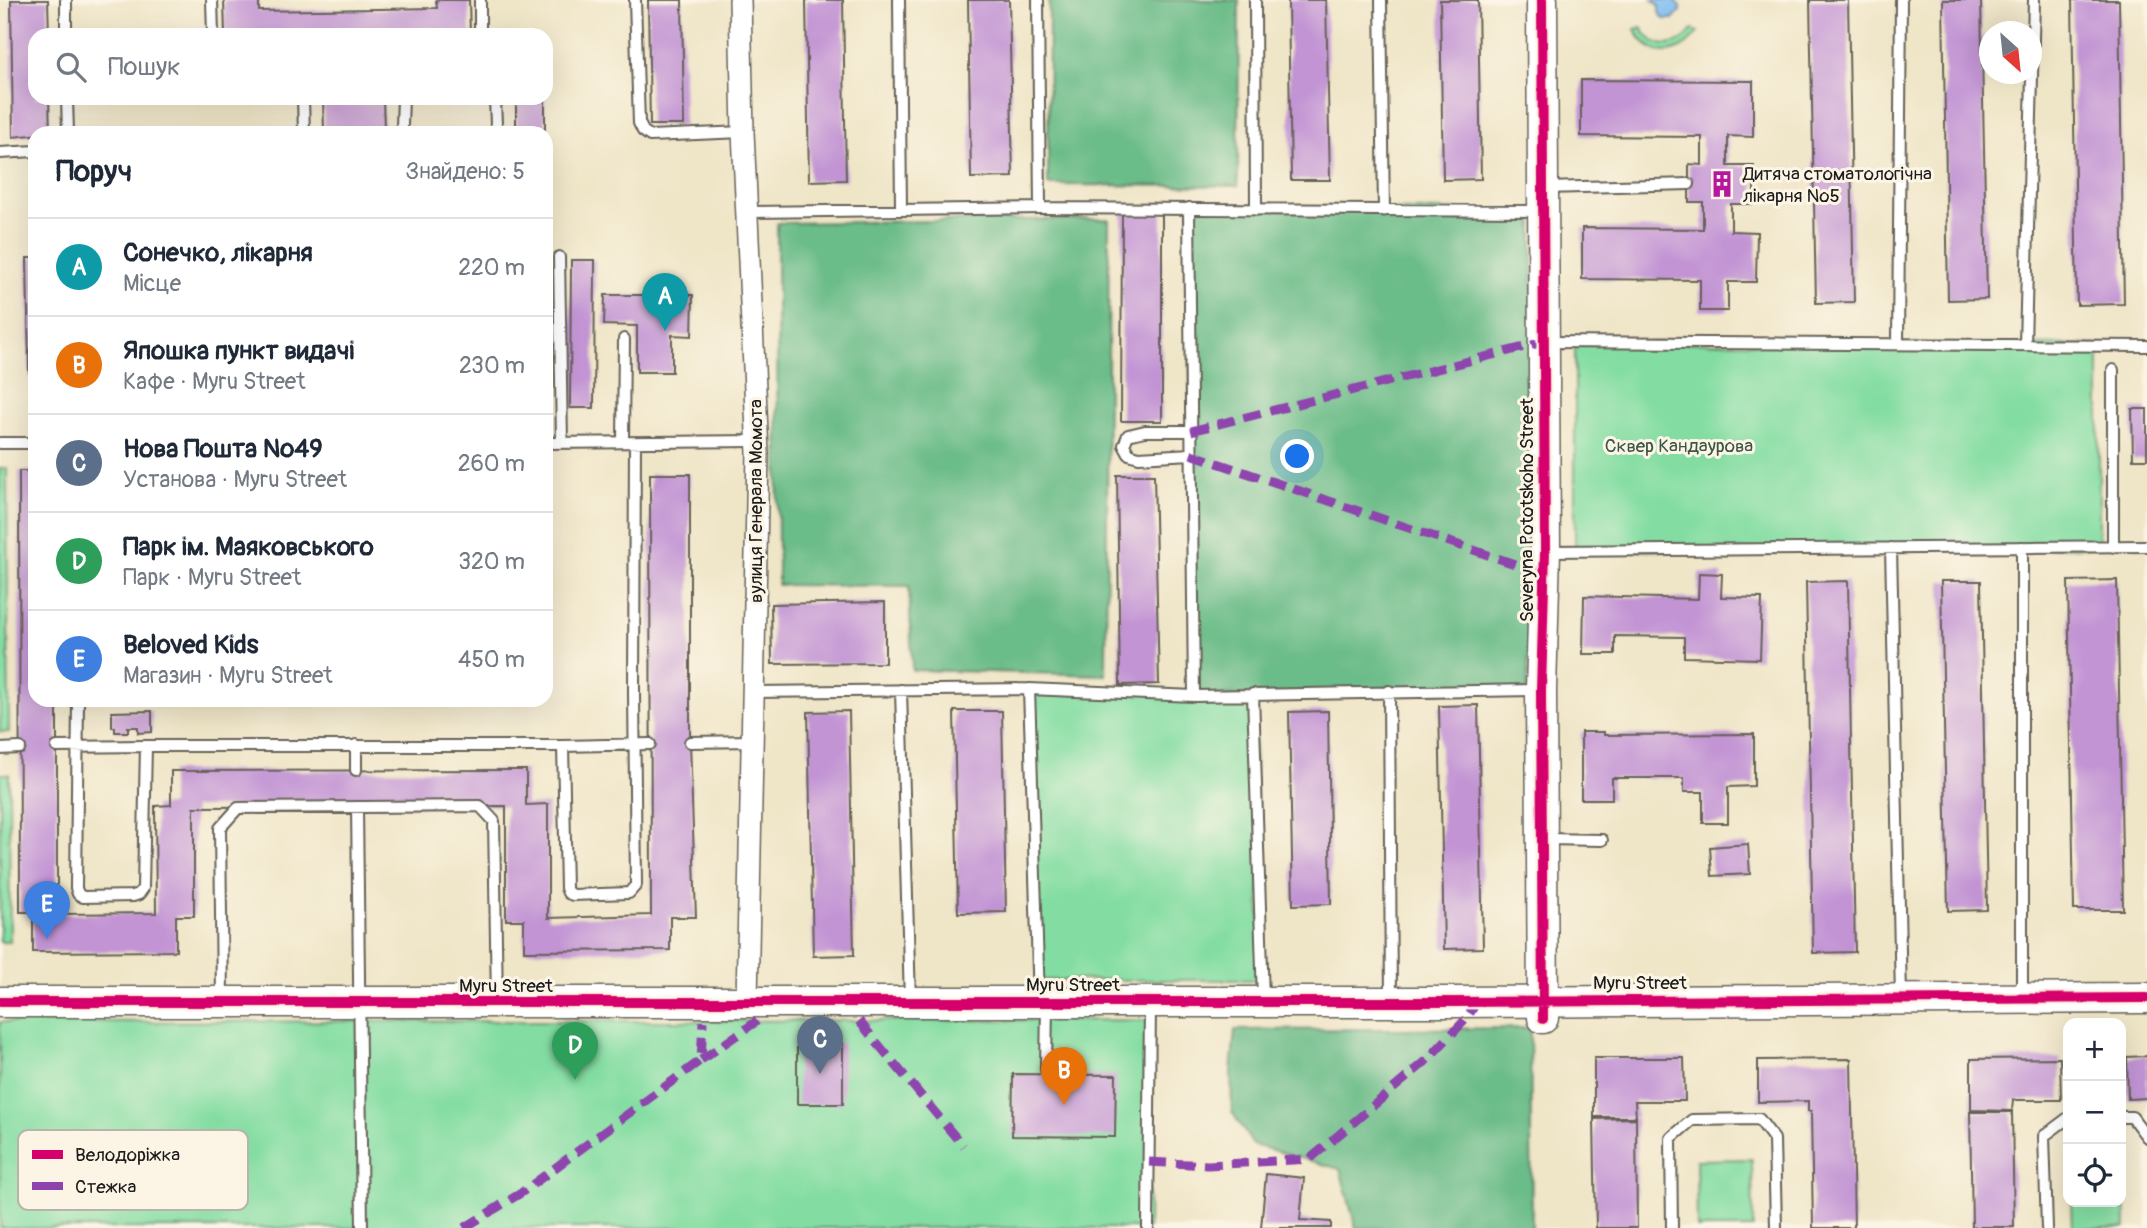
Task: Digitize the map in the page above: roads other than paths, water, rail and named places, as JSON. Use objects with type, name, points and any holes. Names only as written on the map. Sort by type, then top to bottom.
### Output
[{"type":"street","name":"вулиця Генерала Момота","points":[[740,0],[743,132],[758,442],[747,1002]]},
{"type":"street","name":"Severyna Pototskoho Street","points":[[1542,0],[1545,551],[1541,690],[1543,1010]]},
{"type":"street","name":"Myru Street","points":[[0,1002],[1391,1001],[1543,1010],[1901,1000],[2147,998]]},
{"type":"lane","points":[[66,0],[66,28]]},
{"type":"lane","points":[[212,0],[213,28]]},
{"type":"lane","points":[[480,0],[480,28]]},
{"type":"lane","points":[[635,0],[639,122],[643,131],[650,136],[743,132]]},
{"type":"lane","points":[[899,0],[901,208]]},
{"type":"lane","points":[[1038,0],[1040,208]]},
{"type":"lane","points":[[1255,0],[1255,210]]},
{"type":"lane","points":[[1381,0],[1384,211]]},
{"type":"lane","points":[[1898,344],[1901,0]]},
{"type":"lane","points":[[2025,345],[2034,0]]},
{"type":"lane","points":[[67,105],[68,126]]},
{"type":"lane","points":[[303,105],[304,126]]},
{"type":"lane","points":[[402,105],[402,126]]},
{"type":"lane","points":[[495,105],[496,125]]},
{"type":"lane","points":[[0,153],[28,151]]},
{"type":"lane","points":[[748,212],[901,208],[1384,211],[1543,200],[1689,184]]},
{"type":"lane","points":[[1189,208],[1194,696]]},
{"type":"lane","points":[[559,257],[562,443]]},
{"type":"lane","points":[[623,442],[624,339]]},
{"type":"lane","points":[[1544,342],[2147,346]]},
{"type":"lane","points":[[2113,370],[2113,547]]},
{"type":"lane","points":[[1191,431],[1144,431],[1128,435],[1124,445],[1129,454],[1139,457],[1191,454]]},
{"type":"lane","points":[[553,443],[758,442]]},
{"type":"lane","points":[[0,443],[28,443]]},
{"type":"lane","points":[[563,746],[568,893],[629,893],[636,885],[635,443]]},
{"type":"lane","points":[[1545,551],[2147,546]]},
{"type":"lane","points":[[2022,547],[2023,999]]},
{"type":"lane","points":[[1891,548],[1901,1000]]},
{"type":"lane","points":[[754,692],[1029,689],[1194,696],[1541,690]]},
{"type":"lane","points":[[1029,689],[1046,1069]]},
{"type":"lane","points":[[901,690],[911,1001]]},
{"type":"lane","points":[[1389,691],[1391,1001]]},
{"type":"lane","points":[[1254,694],[1263,1001]]},
{"type":"lane","points":[[78,707],[78,894],[83,897],[133,897],[143,888],[146,746]]},
{"type":"lane","points":[[690,742],[752,741]]},
{"type":"lane","points":[[57,747],[650,744]]},
{"type":"lane","points":[[356,745],[356,771]]},
{"type":"lane","points":[[0,748],[20,748]]},
{"type":"lane","points":[[222,1003],[220,828],[238,808],[480,806],[494,821],[497,1002]]},
{"type":"lane","points":[[357,807],[362,1228]]},
{"type":"lane","points":[[1542,839],[1602,839]]},
{"type":"lane","points":[[1148,1228],[1150,1001]]},
{"type":"lane","points":[[2126,1118],[2132,1117],[2147,1137]]},
{"type":"lane","points":[[1672,1228],[1671,1138],[1692,1120],[1759,1119],[1774,1139],[1776,1228]]},
{"type":"lane","points":[[2047,1228],[2044,1136],[2063,1122]]},
{"type":"water","points":[[1653,0],[1674,0],[1680,6],[1680,11],[1673,19],[1664,19],[1659,12],[1659,6]]},
{"type":"place","name":"Дитяча стоматологiчна лiкарня №5","points":[[1722,184]]},
{"type":"place","name":"Сонечко, лікарня","points":[[665,331]]},
{"type":"place","name":"Beloved Kids","points":[[47,939]]},
{"type":"place","name":"Нова Пошта №49","points":[[820,1074]]},
{"type":"place","name":"Парк ім. Маяковського","points":[[575,1080]]},
{"type":"place","name":"Япошка пункт видачі","points":[[1064,1105]]},
{"type":"park label","name":"Сквер Кандаурова","points":[[1679,445]]}]
